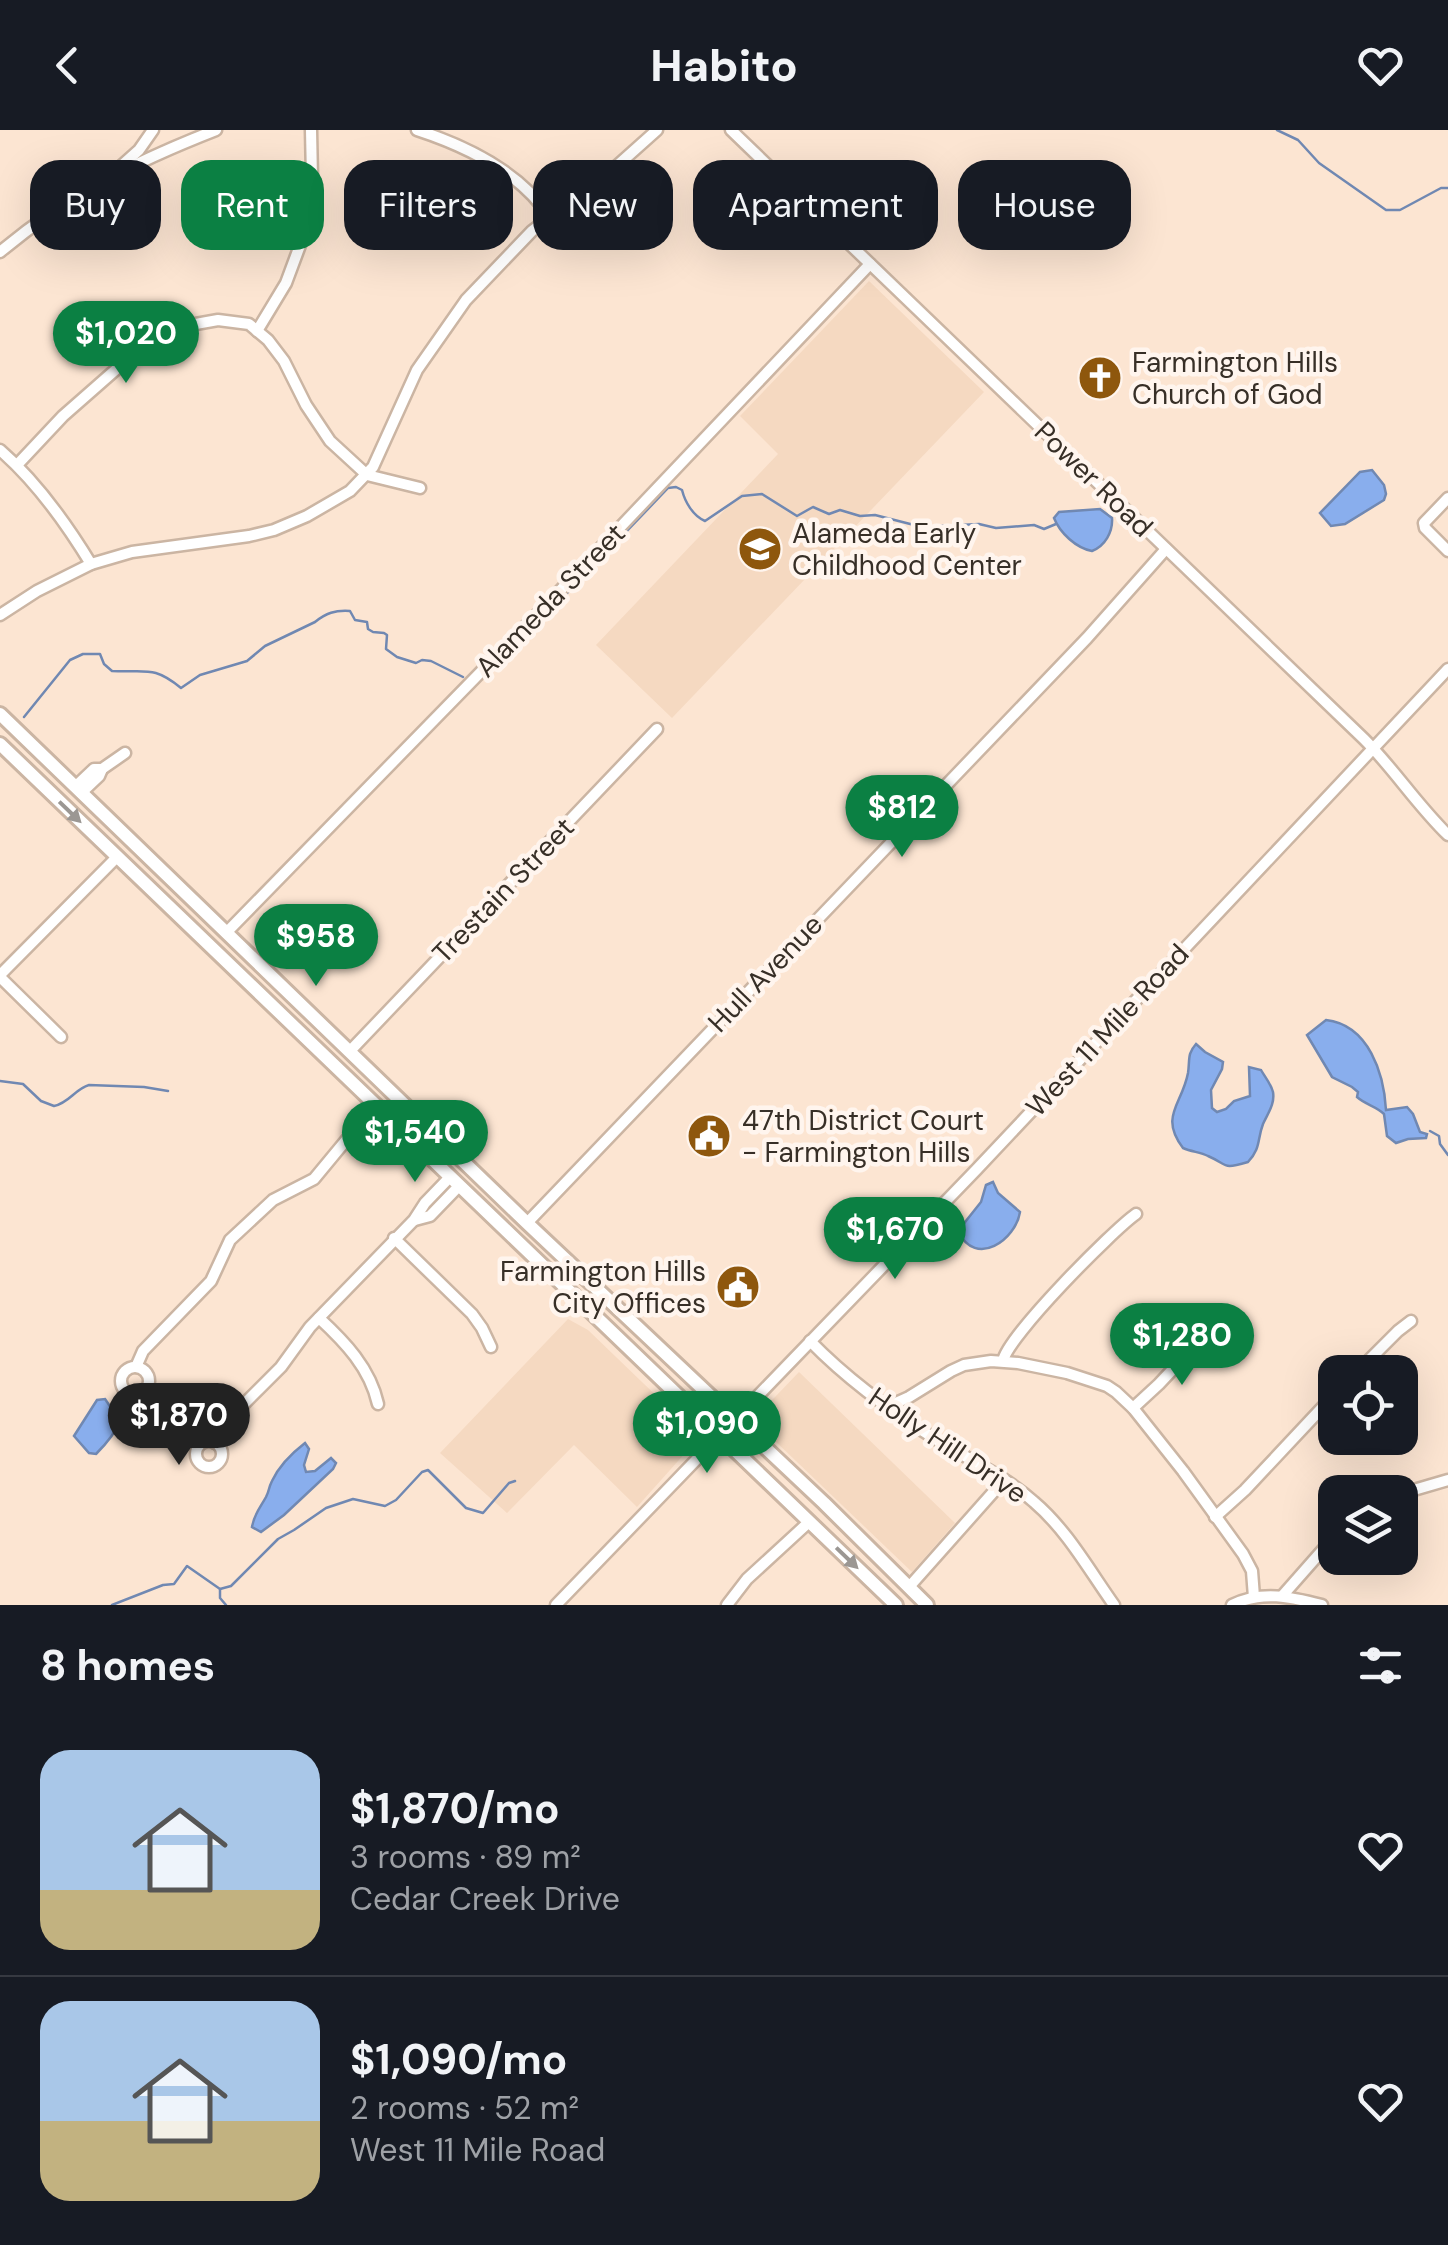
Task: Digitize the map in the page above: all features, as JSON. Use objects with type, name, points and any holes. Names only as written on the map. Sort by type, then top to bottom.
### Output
[{"type":"main road","points":[[0,714],[928,1605]]},
{"type":"main road","points":[[0,735],[22,754],[33,746]]},
{"type":"main road","points":[[0,744],[894,1603],[904,1597],[910,1586]]},
{"type":"main road","points":[[150,888],[161,879],[175,882]]},
{"type":"main road","points":[[228,963],[254,979],[298,1022],[306,1023],[313,1016]]},
{"type":"main road","points":[[373,1103],[382,1094],[396,1095]]},
{"type":"main road","points":[[451,1178],[470,1187],[516,1231],[522,1233],[527,1223]]},
{"type":"main road","points":[[550,1274],[566,1258]]},
{"type":"main road","points":[[566,1288],[576,1279],[588,1279]]},
{"type":"main road","points":[[690,1408],[704,1408],[712,1398]]},
{"type":"main road","points":[[739,1456],[754,1444],[764,1446]]},
{"type":"street","points":[[127,160],[153,130]]},
{"type":"street","points":[[142,160],[216,130]]},
{"type":"street","points":[[257,332],[286,283],[302,240],[312,178],[311,130]]},
{"type":"street","points":[[417,130],[468,150],[533,196]]},
{"type":"street","points":[[623,160],[656,130]]},
{"type":"street","name":"Power Road","points":[[732,130],[1373,748],[1448,835]]},
{"type":"street","points":[[0,252],[30,228]]},
{"type":"street","points":[[0,615],[37,590],[91,564],[132,552],[274,530],[331,503],[358,485],[368,475],[417,370],[448,323],[483,281],[533,232]]},
{"type":"street","name":"Alameda Street","points":[[226,933],[870,264]]},
{"type":"street","points":[[17,465],[63,416],[129,358],[174,329],[218,320],[248,324],[268,340],[284,360],[306,405],[330,441],[368,475],[420,488]]},
{"type":"street","points":[[0,450],[64,522],[91,564]]},
{"type":"street","points":[[1448,498],[1424,523],[1448,551]]},
{"type":"street","name":"Hull Avenue","points":[[527,1223],[1087,638],[1166,549]]},
{"type":"street","name":"West 11 Mile Road","points":[[556,1605],[976,1170],[1448,669]]},
{"type":"street","name":"Trestain Street","points":[[350,1051],[657,729]]},
{"type":"street","points":[[78,790],[125,753]]},
{"type":"street","points":[[61,1037],[0,976],[117,857]]},
{"type":"street","points":[[136,1367],[143,1352],[210,1281],[230,1240],[273,1200],[314,1179],[373,1103]]},
{"type":"street","points":[[215,1443],[228,1419],[281,1367],[319,1318],[394,1238],[414,1220],[430,1216],[451,1178]]},
{"type":"street","points":[[1003,1361],[1004,1353],[1040,1311],[1109,1236],[1136,1214]]},
{"type":"street","points":[[394,1238],[472,1314],[491,1346]]},
{"type":"street","points":[[319,1318],[364,1367],[378,1404]]},
{"type":"street","points":[[1374,1355],[1411,1321]]},
{"type":"street","points":[[1132,1408],[1204,1336]]},
{"type":"street","name":"Holly Hill Drive","points":[[810,1342],[855,1382],[1037,1504],[1114,1605]]},
{"type":"street","points":[[889,1406],[964,1365],[1003,1361],[1093,1380],[1116,1392],[1183,1471],[1249,1564],[1254,1597]]},
{"type":"street","points":[[1216,1517],[1318,1412]]},
{"type":"street","points":[[910,1586],[1004,1480]]},
{"type":"street","points":[[1418,1489],[1448,1480]]},
{"type":"street","points":[[727,1605],[747,1580],[809,1522]]},
{"type":"street","points":[[1283,1595],[1318,1555]]},
{"type":"street","points":[[1232,1605],[1254,1597],[1283,1595],[1322,1605]]},
{"type":"shaded area","name":"Alameda Early Childhood Center","points":[[869,281],[984,392],[672,718],[596,645],[778,454],[740,416]]},
{"type":"shaded area","points":[[568,1319],[588,1330],[697,1435],[695,1442],[637,1507],[574,1445],[507,1513],[440,1453]]},
{"type":"shaded area","points":[[799,1372],[955,1523],[912,1572],[753,1420]]},
{"type":"water","points":[[1372,470],[1384,485],[1384,500],[1345,524],[1331,526],[1320,513],[1360,472]]},
{"type":"water","points":[[1100,509],[1112,518],[1111,528],[1104,542],[1092,551],[1069,539],[1054,518],[1059,512]]},
{"type":"water","points":[[1326,1020],[1341,1024],[1363,1041],[1382,1081],[1386,1110],[1407,1107],[1426,1138],[1396,1143],[1387,1136],[1384,1114],[1357,1097],[1358,1092],[1352,1087],[1332,1077],[1307,1035]]},
{"type":"water","points":[[1196,1044],[1223,1062],[1211,1090],[1212,1108],[1217,1112],[1250,1096],[1249,1067],[1261,1070],[1271,1086],[1272,1104],[1248,1162],[1226,1165],[1183,1148],[1176,1137],[1172,1119]]},
{"type":"water","points":[[993,1182],[998,1193],[1020,1212],[1003,1240],[984,1249],[975,1248],[958,1231],[981,1202],[986,1185]]},
{"type":"water","points":[[105,1399],[120,1421],[100,1450],[89,1453],[74,1436],[97,1400]]},
{"type":"water","points":[[305,1443],[309,1449],[306,1472],[315,1471],[331,1458],[336,1463],[333,1469],[261,1532],[252,1527],[275,1475]]},
{"type":"waterway","points":[[1277,130],[1298,140],[1319,163],[1386,210],[1400,210],[1448,188]]},
{"type":"waterway","points":[[625,533],[668,488],[676,487],[682,490],[693,512],[705,521],[742,496],[762,494],[797,516],[813,507],[829,514],[840,510],[922,527],[979,524],[996,528],[1034,525],[1044,529],[1056,524]]},
{"type":"waterway","points":[[610,548],[618,539]]},
{"type":"waterway","points":[[580,579],[603,555]]},
{"type":"waterway","points":[[551,609],[576,584]]},
{"type":"waterway","points":[[24,717],[70,660],[83,654],[100,654],[112,671],[156,673],[181,688],[200,675],[247,661],[265,646],[340,611],[350,611],[355,620],[367,622],[368,629],[387,635],[386,649],[397,657],[416,663],[431,661],[463,677]]},
{"type":"waterway","points":[[513,648],[545,615]]},
{"type":"waterway","points":[[477,683],[508,653]]},
{"type":"waterway","points":[[0,1081],[23,1084],[41,1101],[54,1106],[89,1085],[168,1091]]},
{"type":"waterway","points":[[1430,1131],[1439,1136],[1448,1155]]},
{"type":"waterway","points":[[220,1589],[231,1586],[278,1539],[326,1508],[353,1499],[385,1506],[396,1500],[422,1472],[428,1470],[466,1508],[483,1513],[515,1481]]},
{"type":"waterway","points":[[112,1605],[174,1584],[187,1566],[220,1589],[220,1598],[226,1605]]},
{"type":"place","name":"Farmington Hills Church of God","points":[[1100,378]]},
{"type":"place","name":"Alameda Early Childhood Center","points":[[760,549]]},
{"type":"place","name":"47th District Court - Farmington Hills","points":[[709,1136]]},
{"type":"place","name":"Farmington Hills City Offices","points":[[738,1287]]}]
